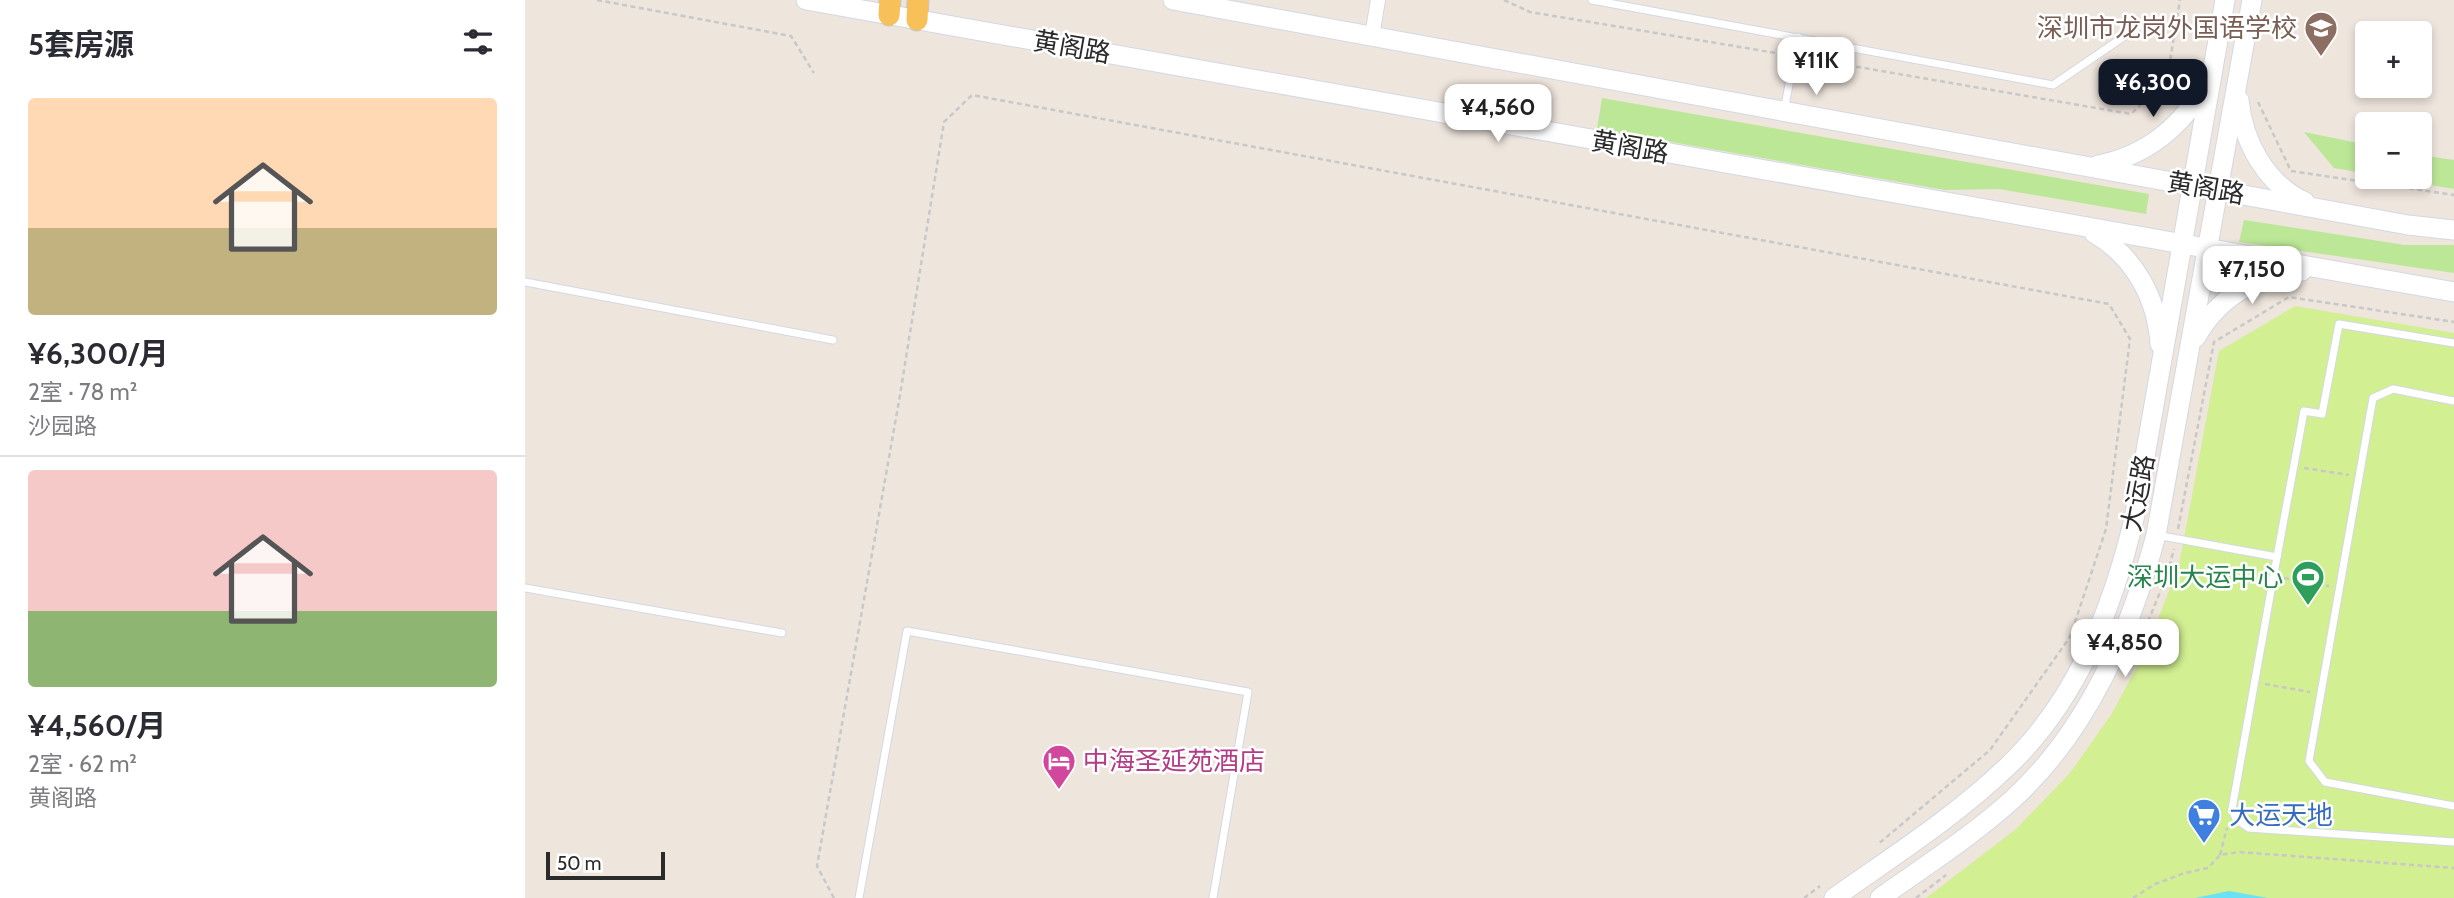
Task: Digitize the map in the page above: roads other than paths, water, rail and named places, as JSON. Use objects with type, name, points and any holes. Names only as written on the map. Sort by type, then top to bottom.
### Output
[{"type":"main road","name":"黄阁路","points":[[806,0],[918,10],[2086,228],[2454,292]]},
{"type":"main road","name":"黄阁路","points":[[1173,0],[2409,225],[2454,230]]},
{"type":"main road","name":"大运路","points":[[1828,891],[1933,828],[1979,793],[2010,764],[2063,698],[2106,616],[2122,569],[2134,519],[2225,0]]},
{"type":"main road","name":"大运路","points":[[1880,898],[1981,826],[2042,768],[2091,699],[2130,621],[2156,534],[2252,0]]},
{"type":"main road","points":[[2089,167],[2118,162],[2164,138],[2195,101],[2213,66]]},
{"type":"main road","points":[[2238,78],[2239,104],[2251,148],[2280,185],[2296,198],[2319,208]]},
{"type":"main road","points":[[2086,228],[2116,248],[2139,276],[2154,311],[2159,331],[2161,366]]},
{"type":"main road","points":[[2189,352],[2210,315],[2226,299],[2267,277],[2292,271],[2320,270]]},
{"type":"street","points":[[1371,36],[1377,0]]},
{"type":"lane","points":[[1592,0],[2053,85],[2138,27]]},
{"type":"lane","points":[[1784,111],[1798,37]]},
{"type":"lane","points":[[525,282],[833,340]]},
{"type":"lane","points":[[2454,344],[2339,324],[2322,414],[2304,411],[2232,809],[2236,819],[2249,828],[2454,842]]},
{"type":"lane","points":[[2454,401],[2393,389],[2373,398],[2309,761],[2325,782],[2454,806]]},
{"type":"lane","points":[[2156,534],[2277,557]]},
{"type":"lane","points":[[525,588],[782,633]]},
{"type":"lane","points":[[859,898],[907,631],[1248,692],[1213,898]]},
{"type":"water","points":[[2229,891],[2268,898],[2195,898]]},
{"type":"place","name":"深圳市龙岗外国语学校","points":[[2321,58]]},
{"type":"place","name":"深圳大运中心","points":[[2308,607]]},
{"type":"place","name":"中海圣延苑酒店","points":[[1059,791]]},
{"type":"place","name":"大运天地","points":[[2204,845]]}]
